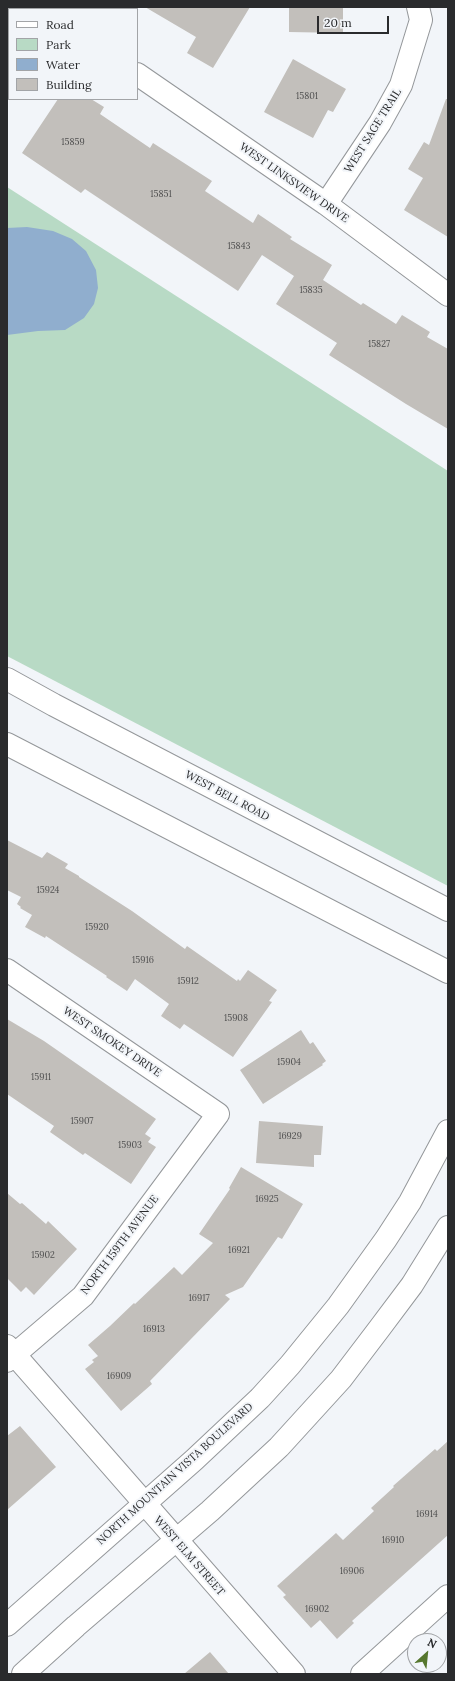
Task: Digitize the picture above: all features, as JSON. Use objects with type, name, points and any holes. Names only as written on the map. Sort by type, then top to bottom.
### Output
[{"type":"street","name":"WEST SAGE TRAIL","points":[[326,204],[380,123],[401,85],[421,20],[418,7]]},
{"type":"street","name":"WEST LINKSVIEW DRIVE","points":[[138,75],[326,204],[448,295]]},
{"type":"street","name":"WEST BELL ROAD","points":[[7,679],[448,910]]},
{"type":"street","points":[[7,744],[448,972]]},
{"type":"street","name":"WEST SMOKEY DRIVE","points":[[7,970],[218,1114]]},
{"type":"street","name":"NORTH 159TH AVENUE","points":[[10,1354],[83,1296],[218,1114]]},
{"type":"street","name":"NORTH MOUNTAIN VISTA BOULEVARD","points":[[7,1625],[194,1460],[260,1398],[314,1337],[364,1269],[410,1202],[448,1131]]},
{"type":"street","points":[[23,1674],[278,1447],[341,1379],[412,1285],[448,1227]]},
{"type":"street","name":"WEST ELM STREET","points":[[10,1354],[144,1503],[294,1674]]},
{"type":"street","points":[[362,1674],[448,1596]]},
{"type":"green space","points":[[7,187],[448,471],[448,886],[7,656]]},
{"type":"water","points":[[27,227],[53,231],[72,239],[86,251],[96,270],[98,288],[94,304],[84,318],[65,330],[38,331],[7,335],[7,228]]},
{"type":"building","points":[[145,7],[250,7],[213,68],[187,53],[196,37]]},
{"type":"building","points":[[289,7],[343,7],[343,33],[289,32]]},
{"type":"building","points":[[293,59],[346,89],[333,112],[328,110],[313,138],[264,112]]},
{"type":"building","points":[[446,99],[448,99],[448,237],[404,210],[423,178],[408,169],[424,142],[429,145]]},
{"type":"building","points":[[57,100],[93,100],[104,107],[100,114],[150,148],[153,143],[212,181],[205,191],[253,223],[258,214],[292,237],[290,239],[332,265],[323,280],[361,305],[363,303],[396,324],[402,315],[430,332],[427,337],[448,349],[448,429],[329,355],[337,343],[276,304],[294,276],[262,255],[238,291],[85,189],[81,193],[22,153]]},
{"type":"building","points":[[7,840],[42,858],[47,852],[68,864],[65,868],[132,911],[185,949],[187,946],[237,981],[238,979],[240,981],[248,970],[277,990],[269,1001],[272,1002],[233,1057],[184,1024],[180,1029],[161,1016],[169,1004],[135,979],[127,991],[46,936],[45,938],[25,927],[32,915],[20,908],[21,907],[17,904],[21,897],[7,890]]},
{"type":"building","points":[[7,1019],[44,1041],[156,1119],[145,1134],[151,1138],[148,1142],[156,1147],[131,1184],[85,1153],[83,1155],[50,1132],[54,1126],[7,1094]]},
{"type":"building","points":[[301,1030],[310,1044],[313,1042],[326,1061],[322,1064],[323,1065],[263,1104],[240,1070]]},
{"type":"building","points":[[259,1121],[323,1126],[321,1155],[314,1155],[314,1167],[256,1163]]},
{"type":"building","points":[[241,1167],[303,1204],[282,1239],[278,1237],[243,1287],[225,1295],[230,1299],[150,1381],[152,1384],[121,1411],[85,1369],[94,1362],[92,1360],[98,1356],[88,1345],[134,1303],[135,1304],[174,1267],[182,1275],[213,1243],[199,1234],[230,1189],[229,1188]]},
{"type":"building","points":[[7,1193],[20,1204],[22,1203],[46,1224],[48,1221],[77,1249],[34,1295],[26,1287],[21,1292],[7,1278]]},
{"type":"building","points":[[20,1426],[56,1467],[7,1510],[7,1436]]},
{"type":"building","points":[[448,1441],[448,1535],[352,1621],[354,1623],[337,1639],[320,1620],[311,1628],[283,1597],[286,1595],[277,1586],[336,1533],[343,1540],[374,1511],[371,1508],[394,1487],[393,1486],[435,1449],[437,1451]]},
{"type":"building","points":[[210,1652],[229,1674],[184,1674]]}]
